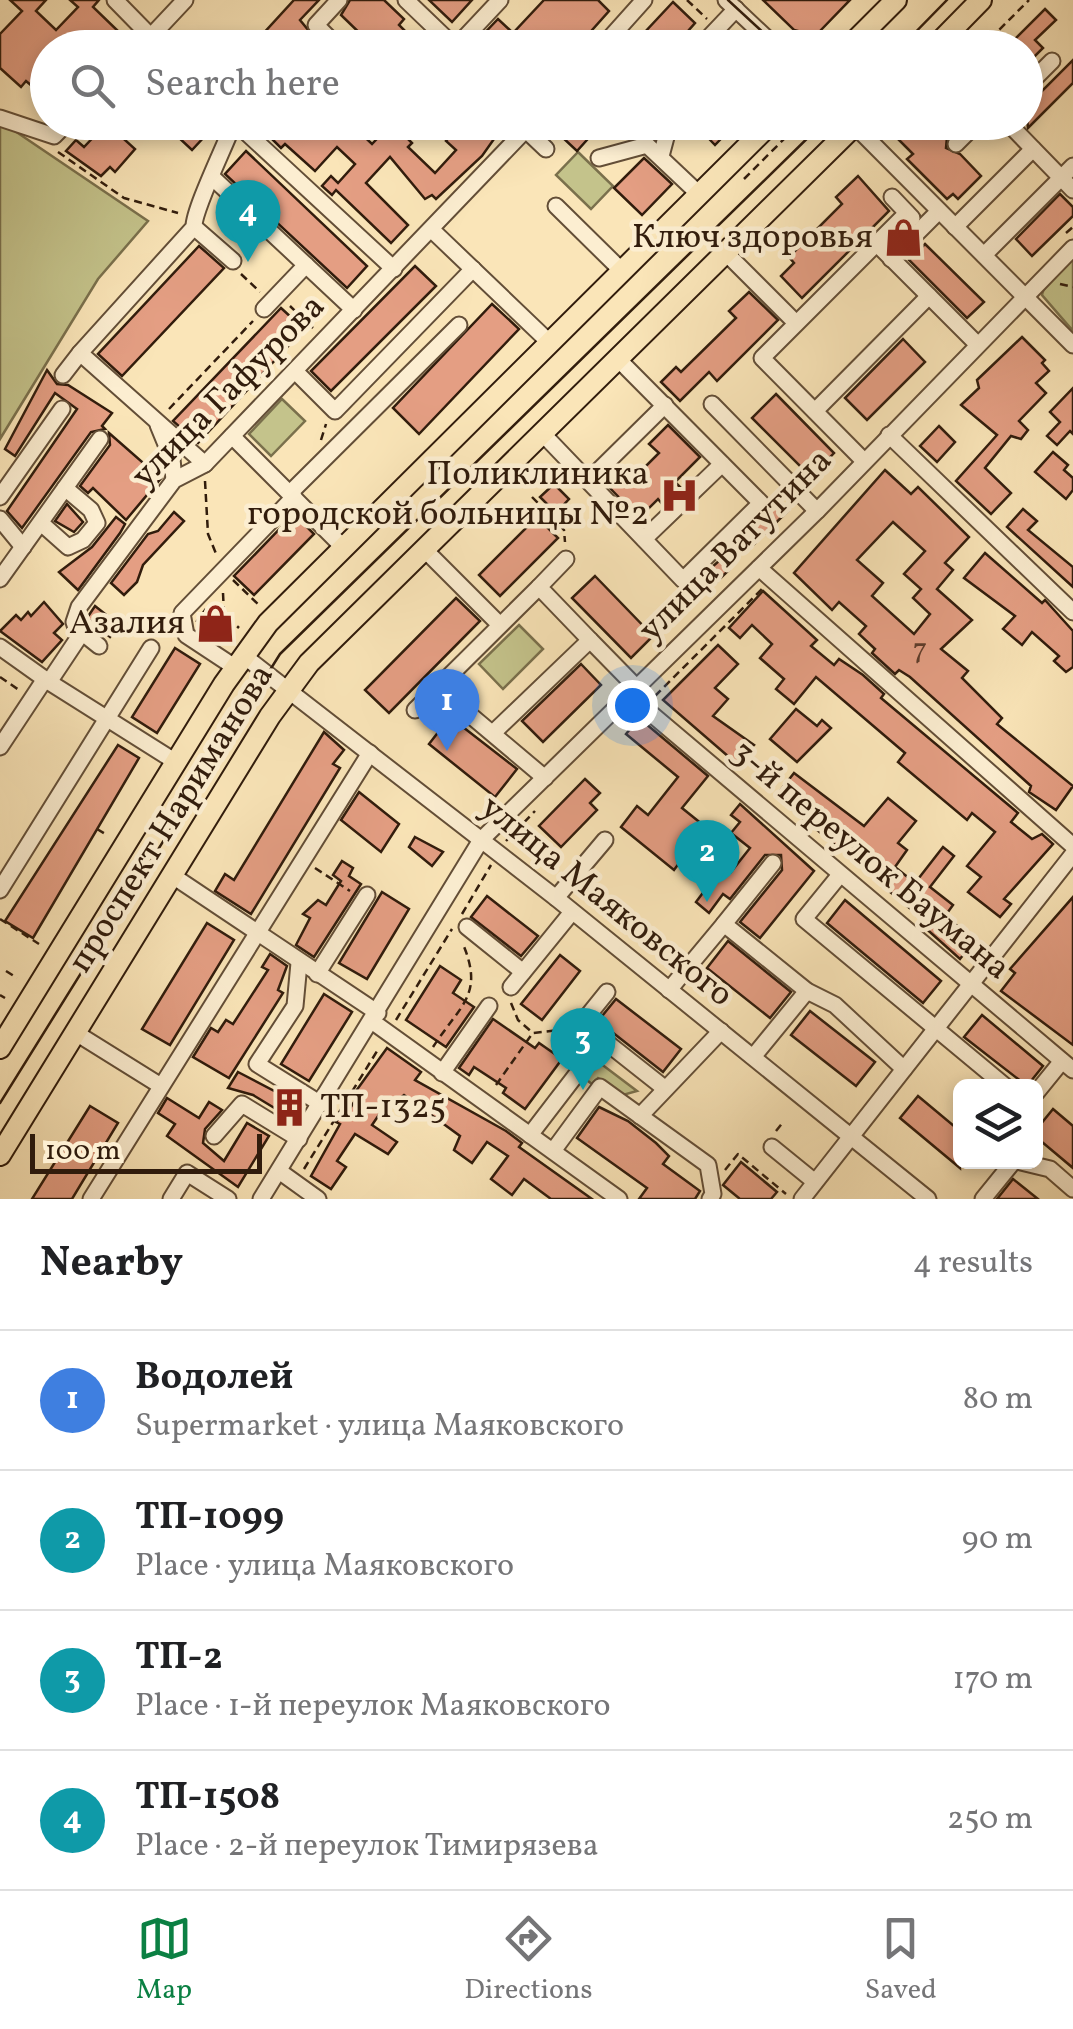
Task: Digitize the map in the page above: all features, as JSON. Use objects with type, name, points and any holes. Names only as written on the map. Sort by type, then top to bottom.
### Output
[{"type":"main road","points":[[866,30],[896,0]]},
{"type":"main road","points":[[952,30],[981,0]]},
{"type":"main road","name":"проспект Нариманова","points":[[0,1048],[176,762],[268,623],[754,140]]},
{"type":"main road","name":"проспект Нариманова","points":[[0,1155],[289,688],[424,549],[839,140]]},
{"type":"street","points":[[115,0],[146,30]]},
{"type":"street","points":[[165,30],[185,0]]},
{"type":"street","points":[[321,30],[316,25],[339,0]]},
{"type":"street","points":[[406,0],[438,30]]},
{"type":"street","points":[[472,30],[500,0]]},
{"type":"street","points":[[617,30],[644,0]]},
{"type":"street","points":[[712,30],[731,5],[766,30]]},
{"type":"street","points":[[1043,70],[1052,61]]},
{"type":"street","points":[[0,118],[30,129]]},
{"type":"street","points":[[63,375],[194,220],[228,140]]},
{"type":"street","points":[[254,140],[394,269]]},
{"type":"street","name":"улица Гафурова","points":[[0,747],[80,630],[74,622],[79,607],[132,542],[174,480],[205,464],[516,140]]},
{"type":"street","points":[[539,140],[546,150]]},
{"type":"street","points":[[660,156],[665,140]]},
{"type":"street","points":[[870,140],[1073,346]]},
{"type":"street","points":[[956,144],[960,140]]},
{"type":"street","points":[[984,255],[1069,178],[1024,140]]},
{"type":"street","points":[[600,158],[647,145],[700,194]]},
{"type":"street","points":[[955,227],[1033,149]]},
{"type":"street","points":[[213,178],[354,310]]},
{"type":"street","points":[[892,197],[922,228]]},
{"type":"street","points":[[556,206],[622,272]]},
{"type":"street","points":[[892,258],[939,211]]},
{"type":"street","points":[[864,461],[762,358],[907,213]]},
{"type":"street","points":[[194,220],[233,261]]},
{"type":"street","points":[[432,230],[550,343]]},
{"type":"street","points":[[876,243],[977,344]]},
{"type":"street","name":"улица Ватутина","points":[[261,1199],[481,840],[633,692],[765,574],[864,461],[1073,248]]},
{"type":"street","points":[[726,253],[796,323]]},
{"type":"street","points":[[271,302],[306,265]]},
{"type":"street","points":[[294,371],[335,411],[473,269]]},
{"type":"street","points":[[815,411],[929,296]]},
{"type":"street","points":[[222,568],[459,324]]},
{"type":"street","points":[[80,353],[205,464]]},
{"type":"street","points":[[542,433],[683,580],[761,503],[618,358]]},
{"type":"street","points":[[712,404],[817,511]]},
{"type":"street","points":[[588,481],[665,406]]},
{"type":"street","points":[[0,497],[62,408]]},
{"type":"street","points":[[157,422],[172,459],[174,480]]},
{"type":"street","points":[[232,436],[343,547]]},
{"type":"street","points":[[888,436],[1073,612]]},
{"type":"street","points":[[0,579],[100,438]]},
{"type":"street","points":[[644,539],[722,464]]},
{"type":"street","points":[[41,523],[68,547],[83,540],[97,523],[92,510],[65,488]]},
{"type":"street","points":[[0,519],[24,547]]},
{"type":"street","points":[[424,549],[500,625]]},
{"type":"street","points":[[415,710],[566,558]]},
{"type":"street","name":"улица Маяковского","points":[[222,568],[182,613],[186,635],[289,688],[928,1199]]},
{"type":"street","points":[[765,574],[1073,846]]},
{"type":"street","name":"3-й переулок Баумана","points":[[539,586],[590,640],[643,708],[1067,1065]]},
{"type":"street","points":[[80,630],[100,646]]},
{"type":"street","points":[[492,733],[590,640]]},
{"type":"street","points":[[0,647],[176,762]]},
{"type":"street","points":[[1,886],[151,648]]},
{"type":"street","points":[[438,688],[544,778]]},
{"type":"street","points":[[91,1199],[370,753]]},
{"type":"street","points":[[556,898],[606,840]]},
{"type":"street","points":[[801,1198],[1073,854]]},
{"type":"street","points":[[669,990],[773,863]]},
{"type":"street","points":[[172,876],[317,974],[376,1017],[424,1060],[619,1199]]},
{"type":"street","points":[[840,876],[804,919],[997,1079]]},
{"type":"street","points":[[317,974],[366,897]]},
{"type":"street","points":[[511,987],[572,912]]},
{"type":"street","points":[[724,924],[806,991],[835,1005],[904,1070]]},
{"type":"street","points":[[461,925],[523,972]]},
{"type":"street","points":[[299,963],[295,1006],[257,1064],[321,1104]]},
{"type":"street","points":[[753,1057],[806,991]]},
{"type":"street","points":[[607,992],[582,1024],[663,1087]]},
{"type":"street","points":[[442,1073],[489,1006]]},
{"type":"street","points":[[640,1116],[663,1087],[721,1031]]},
{"type":"street","points":[[76,1032],[161,1086]]},
{"type":"street","points":[[1043,1086],[1067,1065]]},
{"type":"street","points":[[530,1134],[576,1075]]},
{"type":"street","points":[[554,1151],[600,1087],[708,1164],[711,1193]]},
{"type":"street","points":[[214,1136],[242,1104],[298,1140]]},
{"type":"street","points":[[772,1146],[815,1182]]},
{"type":"street","points":[[1043,1167],[1073,1188]]},
{"type":"street","points":[[983,1199],[1007,1169]]},
{"type":"street","points":[[279,1171],[318,1199]]},
{"type":"street","points":[[171,1199],[187,1174],[228,1199]]},
{"type":"path","points":[[999,30],[1029,0]]},
{"type":"path","points":[[39,140],[124,198],[194,220]]},
{"type":"path","points":[[744,179],[784,140]]},
{"type":"path","points":[[884,144],[888,140]]},
{"type":"path","points":[[233,261],[233,268],[271,302],[326,340]]},
{"type":"path","points":[[157,422],[271,302]]},
{"type":"path","points":[[331,452],[320,441],[327,419],[335,411]]},
{"type":"path","points":[[205,464],[208,534],[222,568],[224,614],[241,630]]},
{"type":"path","points":[[532,497],[564,530],[566,558]]},
{"type":"path","points":[[222,568],[262,609]]},
{"type":"path","points":[[643,708],[765,574]]},
{"type":"path","points":[[0,677],[32,699]]},
{"type":"path","points":[[482,879],[535,811]]},
{"type":"path","points":[[97,829],[106,835]]},
{"type":"path","points":[[302,860],[366,897]]},
{"type":"path","points":[[0,920],[39,944]]},
{"type":"path","points":[[424,1060],[474,985],[461,925]]},
{"type":"path","points":[[6,971],[17,978]]},
{"type":"path","points":[[511,987],[510,1002],[518,1020],[533,1033]]},
{"type":"path","points":[[496,1086],[533,1033],[582,1024]]},
{"type":"path","points":[[711,1193],[738,1154],[801,1198]]},
{"type":"shaded area","points":[[0,125],[6,125],[148,221],[98,279],[0,439]]},
{"type":"shaded area","points":[[578,152],[613,186],[591,209],[556,175]]},
{"type":"shaded area","points":[[1073,255],[1073,331],[1042,295]]},
{"type":"shaded area","points":[[282,399],[305,421],[271,456],[249,434]]},
{"type":"shaded area","points":[[519,625],[543,649],[503,689],[479,664]]},
{"type":"shaded area","points":[[588,1054],[637,1091],[623,1095],[598,1078],[592,1084],[575,1071]]},
{"type":"building","points":[[10,0],[46,0],[36,11],[56,30],[30,30],[30,84],[26,81],[21,87],[0,68],[0,34],[22,11]]},
{"type":"building","points":[[70,0],[99,0],[93,7],[117,30],[56,30],[78,7]]},
{"type":"building","points":[[294,0],[319,0],[300,20],[308,30],[266,30]]},
{"type":"building","points":[[350,0],[384,0],[404,19],[399,25],[404,30],[356,30],[341,15]]},
{"type":"building","points":[[429,0],[472,0],[452,22]]},
{"type":"building","points":[[544,0],[598,0],[609,11],[592,30],[516,30]]},
{"type":"building","points":[[763,0],[850,0],[821,30],[794,30]]},
{"type":"building","points":[[673,2],[695,23],[689,30],[647,30]]},
{"type":"building","points":[[1045,9],[1056,20],[1043,32],[1024,30]]},
{"type":"building","points":[[498,19],[510,30],[488,30]]},
{"type":"building","points":[[1073,60],[1073,83],[1043,113],[1043,90]]},
{"type":"building","points":[[76,140],[84,147],[91,140],[125,140],[135,149],[115,172],[110,167],[101,176],[66,151]]},
{"type":"building","points":[[181,140],[201,140],[192,150]]},
{"type":"building","points":[[273,140],[368,140],[372,144],[376,140],[409,140],[412,143],[408,147],[435,173],[456,150],[447,140],[493,140],[482,156],[436,199],[432,195],[425,199],[390,157],[366,183],[408,225],[391,243],[336,190],[332,195],[322,186],[331,176],[338,183],[355,164],[337,147],[315,171],[285,144],[281,148]]},
{"type":"building","points":[[565,140],[587,140],[577,151]]},
{"type":"building","points":[[899,140],[947,140],[946,148],[960,154],[981,176],[958,199],[953,194],[947,199],[907,159],[913,154]]},
{"type":"building","points":[[246,151],[367,266],[347,288],[225,174]]},
{"type":"building","points":[[644,158],[672,184],[642,215],[614,188]]},
{"type":"building","points":[[858,176],[889,211],[802,298],[781,276],[794,263],[789,257],[842,204],[836,197]]},
{"type":"building","points":[[1060,194],[1073,207],[1073,216],[1032,256],[1016,239]]},
{"type":"building","points":[[925,244],[984,302],[967,318],[909,260]]},
{"type":"building","points":[[199,246],[224,268],[122,376],[98,354]]},
{"type":"building","points":[[415,266],[436,286],[331,391],[311,371]]},
{"type":"building","points":[[749,292],[778,320],[717,381],[709,372],[680,401],[661,382],[676,367],[681,372],[736,318],[729,311]]},
{"type":"building","points":[[492,304],[519,329],[419,434],[393,408]]},
{"type":"building","points":[[281,308],[304,329],[198,443],[173,421]]},
{"type":"building","points":[[1022,337],[1045,360],[1042,363],[1049,371],[1036,383],[1046,393],[1019,421],[1028,430],[1021,439],[1011,436],[985,468],[1011,493],[991,514],[956,481],[997,435],[961,405],[979,388],[977,380]]},
{"type":"building","points":[[903,339],[925,362],[867,420],[845,398]]},
{"type":"building","points":[[47,370],[57,384],[68,385],[112,413],[102,426],[105,429],[91,432],[22,528],[7,511],[77,409],[55,393],[15,456],[5,449]]},
{"type":"building","points":[[1073,388],[1073,434],[1070,431],[1057,445],[1047,436],[1060,422],[1050,412]]},
{"type":"building","points":[[776,394],[834,453],[811,477],[752,418]]},
{"type":"building","points":[[668,425],[700,457],[675,482],[681,488],[663,505],[658,499],[639,518],[607,485],[620,472],[630,482],[659,453],[649,444]]},
{"type":"building","points":[[939,426],[955,442],[937,462],[920,446]]},
{"type":"building","points":[[109,433],[150,469],[156,461],[161,466],[162,477],[126,520],[93,488],[88,493],[80,486],[110,445]]},
{"type":"building","points":[[1053,452],[1068,465],[1064,470],[1073,478],[1073,490],[1066,499],[1035,472]]},
{"type":"building","points":[[885,470],[911,494],[918,487],[969,537],[945,563],[953,570],[937,589],[972,620],[941,649],[968,671],[962,678],[1002,718],[997,724],[1073,786],[1056,810],[1029,792],[1031,786],[910,677],[899,670],[895,674],[872,653],[875,649],[859,634],[866,626],[839,602],[832,610],[794,573]],"holes":[[[893,522],[925,551],[904,574],[921,589],[913,598],[930,614],[914,634],[872,596],[883,583],[857,560]]]},
{"type":"building","points":[[554,484],[569,499],[556,513],[540,497]]},
{"type":"building","points":[[778,500],[788,511],[748,550],[739,541]]},
{"type":"building","points":[[67,504],[83,522],[74,532],[55,521]]},
{"type":"building","points":[[1023,509],[1037,521],[1028,530],[1073,567],[1073,587],[1007,527]]},
{"type":"building","points":[[174,512],[184,521],[143,565],[137,582],[124,595],[111,583],[148,534],[158,531]]},
{"type":"building","points":[[294,514],[314,534],[254,595],[234,576]]},
{"type":"building","points":[[116,517],[125,524],[78,590],[59,572],[92,547]]},
{"type":"building","points":[[537,517],[558,538],[500,596],[479,575]]},
{"type":"building","points":[[985,553],[1042,603],[1045,600],[1073,631],[1073,667],[1066,672],[1054,661],[1059,656],[1032,632],[1022,645],[1003,629],[1015,616],[964,578]]},
{"type":"building","points":[[720,560],[729,570],[696,602],[685,591]]},
{"type":"building","points":[[595,576],[653,636],[631,658],[572,598]]},
{"type":"building","points":[[763,591],[817,640],[811,646],[834,665],[839,659],[863,675],[884,694],[881,698],[1018,813],[1011,822],[1032,839],[1042,834],[1053,844],[1004,899],[1011,904],[1000,917],[968,892],[981,877],[967,866],[995,832],[972,813],[967,820],[898,762],[905,753],[816,677],[794,704],[776,689],[784,679],[760,658],[772,644],[752,625],[740,638],[729,628]]},
{"type":"building","points":[[456,598],[480,621],[389,713],[365,690]]},
{"type":"building","points":[[44,602],[63,624],[54,633],[62,640],[42,662],[0,631],[16,615],[21,620],[28,612],[31,616]]},
{"type":"building","points":[[95,606],[119,625],[110,637],[87,618]]},
{"type":"building","points":[[205,610],[223,625],[215,636],[197,621]]},
{"type":"building","points":[[718,645],[738,664],[715,688],[728,699],[713,716],[754,745],[737,764],[663,700]]},
{"type":"building","points":[[175,648],[200,664],[157,733],[132,717]]},
{"type":"building","points":[[581,664],[601,685],[543,742],[522,721]]},
{"type":"building","points":[[796,709],[817,726],[822,720],[831,728],[797,762],[770,739]]},
{"type":"building","points":[[450,717],[517,769],[495,797],[429,744]]},
{"type":"building","points":[[639,718],[708,776],[682,808],[718,837],[706,852],[731,872],[750,848],[731,833],[740,822],[731,815],[740,804],[814,871],[760,938],[740,922],[782,870],[781,855],[765,855],[730,899],[723,894],[709,913],[696,902],[711,882],[682,859],[674,870],[621,827],[637,806],[648,815],[678,777],[626,734]]},
{"type":"building","points":[[324,732],[344,750],[333,764],[340,768],[251,914],[215,891],[225,874],[234,880]]},
{"type":"building","points":[[118,745],[139,758],[33,938],[5,921]]},
{"type":"building","points":[[794,773],[864,826],[888,798],[916,821],[898,843],[907,850],[895,867],[915,883],[943,847],[954,856],[930,887],[953,905],[945,916],[975,940],[960,959],[921,924],[924,920],[877,881],[884,873],[845,841],[839,848],[776,796]]},
{"type":"building","points":[[585,779],[600,793],[590,803],[597,810],[561,847],[539,826]]},
{"type":"building","points":[[359,792],[399,824],[381,852],[341,820]]},
{"type":"building","points":[[415,837],[443,852],[432,866],[409,847]]},
{"type":"building","points":[[342,861],[353,868],[349,876],[361,884],[314,957],[296,945],[310,918],[303,914],[318,900],[326,905],[341,881],[333,875]]},
{"type":"building","points":[[382,892],[409,909],[367,979],[339,963]]},
{"type":"building","points":[[487,896],[538,936],[521,956],[471,917]]},
{"type":"building","points":[[1073,897],[1073,1045],[1001,991],[1015,973],[1010,969]]},
{"type":"building","points":[[845,900],[941,981],[923,1003],[827,923]]},
{"type":"building","points":[[207,923],[234,940],[170,1045],[142,1029]]},
{"type":"building","points":[[728,941],[791,992],[770,1018],[707,968]]},
{"type":"building","points":[[270,954],[287,966],[278,990],[283,993],[229,1078],[193,1057],[211,1028],[218,1032],[226,1020],[233,1024],[268,970],[262,967]]},
{"type":"building","points":[[560,955],[580,971],[542,1020],[521,1004]]},
{"type":"building","points":[[440,966],[461,980],[453,993],[474,1007],[446,1047],[406,1020]]},
{"type":"building","points":[[324,994],[352,1012],[309,1081],[281,1064]]},
{"type":"building","points":[[616,999],[681,1049],[663,1072],[598,1021]]},
{"type":"building","points":[[810,1011],[875,1062],[856,1086],[791,1035]]},
{"type":"building","points":[[982,1015],[1043,1066],[1033,1079],[1018,1079],[964,1037]]},
{"type":"building","points":[[493,1019],[535,1048],[539,1043],[562,1059],[525,1109],[503,1093],[506,1088],[474,1067],[469,1075],[459,1068]]},
{"type":"building","points":[[387,1048],[421,1072],[415,1080],[506,1131],[522,1143],[519,1147],[592,1199],[551,1199],[524,1179],[512,1195],[491,1179],[508,1156],[487,1142],[472,1163],[454,1150],[460,1136],[404,1095],[391,1105],[387,1103],[372,1125],[397,1142],[388,1154],[355,1134],[337,1161],[346,1167],[331,1189],[311,1176],[340,1124],[336,1122],[344,1111],[347,1113],[360,1093],[356,1091]]},
{"type":"building","points":[[238,1072],[299,1104],[291,1118],[253,1095],[228,1088]]},
{"type":"building","points":[[918,1096],[953,1125],[953,1162],[900,1118]]},
{"type":"building","points":[[167,1098],[199,1118],[209,1102],[222,1110],[205,1129],[203,1143],[224,1161],[247,1123],[269,1136],[238,1187],[167,1136],[175,1124],[158,1113]]},
{"type":"building","points":[[90,1106],[118,1123],[72,1199],[32,1199]]},
{"type":"building","points":[[599,1107],[628,1121],[656,1143],[669,1156],[663,1164],[700,1191],[695,1199],[639,1199],[647,1188],[577,1138]]},
{"type":"building","points":[[1053,1109],[1073,1126],[1073,1168],[1043,1143],[1043,1121]]},
{"type":"building","points":[[741,1162],[777,1192],[771,1199],[740,1199],[723,1185]]},
{"type":"building","points":[[1013,1179],[1038,1199],[997,1199]]},
{"type":"tram line","points":[[728,0],[760,30]]},
{"type":"tram line","points":[[918,30],[947,0]]},
{"type":"tram line","points":[[0,1103],[280,654],[806,140]]},
{"type":"place","name":"Ключ здоровья","points":[[903,238]]},
{"type":"place","name":"ТП-1508","points":[[248,262]]},
{"type":"place","name":"Поликлиника городской больницы №2","points":[[679,495]]},
{"type":"place","name":"Азалия","points":[[215,624]]},
{"type":"place","name":"Водолей","points":[[447,751]]},
{"type":"place","name":"ТП-1099","points":[[707,902]]},
{"type":"place","name":"ТП-2","points":[[583,1090]]},
{"type":"place","name":"ТП-1325","points":[[290,1108]]}]
